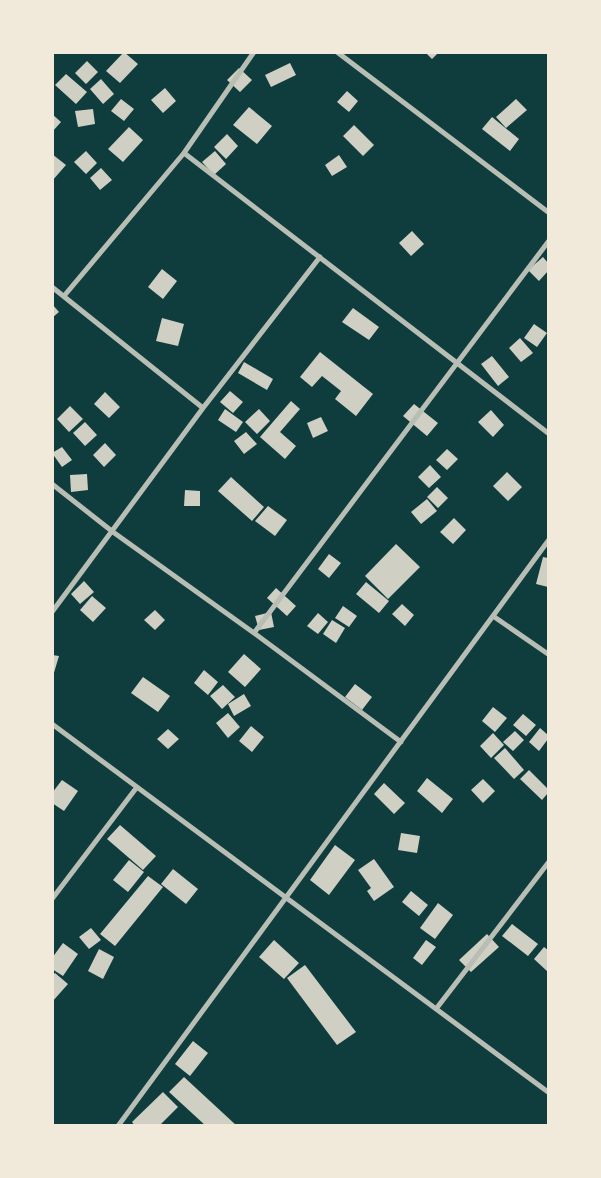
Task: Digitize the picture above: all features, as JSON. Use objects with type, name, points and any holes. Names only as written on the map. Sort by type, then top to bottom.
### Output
[{"type":"street","points":[[64,296],[184,153],[254,52]]},
{"type":"street","points":[[337,52],[548,212]]},
{"type":"street","points":[[184,153],[320,256],[457,365],[548,433]]},
{"type":"street","points":[[254,632],[548,242]]},
{"type":"street","points":[[52,612],[203,408],[320,256]]},
{"type":"street","points":[[52,287],[203,408]]},
{"type":"street","points":[[52,484],[113,532],[254,632],[401,742]]},
{"type":"street","points":[[118,1126],[548,541]]},
{"type":"street","points":[[494,616],[548,654]]},
{"type":"street","points":[[52,724],[548,1092]]},
{"type":"street","points":[[52,899],[137,787]]},
{"type":"street","points":[[436,1009],[548,866]]},
{"type":"building","points":[[124,52],[138,64],[120,83],[106,71]]},
{"type":"building","points":[[425,52],[439,52],[432,59]]},
{"type":"building","points":[[87,61],[98,72],[86,84],[75,73]]},
{"type":"building","points":[[290,63],[296,75],[271,87],[265,75]]},
{"type":"building","points":[[239,68],[252,80],[240,92],[227,80]]},
{"type":"building","points":[[66,74],[87,92],[76,104],[55,85]]},
{"type":"building","points":[[101,79],[114,94],[103,104],[90,89]]},
{"type":"building","points":[[165,88],[176,101],[163,113],[151,100]]},
{"type":"building","points":[[347,91],[358,101],[349,112],[337,102]]},
{"type":"building","points":[[121,99],[134,109],[124,121],[111,111]]},
{"type":"building","points":[[516,99],[527,110],[506,128],[496,117]]},
{"type":"building","points":[[249,107],[272,126],[257,144],[233,125]]},
{"type":"building","points":[[93,109],[95,124],[78,127],[75,111]]},
{"type":"building","points":[[52,114],[61,122],[52,132]]},
{"type":"building","points":[[492,117],[519,139],[510,151],[482,129]]},
{"type":"building","points":[[354,125],[374,145],[363,156],[343,136]]},
{"type":"building","points":[[129,127],[143,140],[123,162],[108,149]]},
{"type":"building","points":[[227,134],[238,146],[226,159],[214,147]]},
{"type":"building","points":[[86,151],[97,163],[86,174],[74,162]]},
{"type":"building","points":[[215,151],[226,164],[214,175],[202,162]]},
{"type":"building","points":[[52,154],[66,165],[52,181]]},
{"type":"building","points":[[339,155],[347,167],[332,176],[325,165]]},
{"type":"building","points":[[101,168],[112,180],[100,190],[90,178]]},
{"type":"building","points":[[412,231],[424,244],[411,256],[399,243]]},
{"type":"building","points":[[543,257],[548,263],[548,271],[539,281],[528,270]]},
{"type":"building","points":[[162,269],[177,281],[163,299],[148,287]]},
{"type":"building","points":[[52,304],[59,312],[52,318]]},
{"type":"building","points":[[353,308],[379,327],[369,340],[342,322]]},
{"type":"building","points":[[162,318],[184,324],[178,346],[156,341]]},
{"type":"building","points":[[534,324],[547,333],[537,347],[524,338]]},
{"type":"building","points":[[520,338],[533,353],[521,362],[509,348]]},
{"type":"building","points":[[320,352],[373,394],[356,416],[335,399],[341,391],[322,376],[312,387],[300,377]]},
{"type":"building","points":[[492,356],[509,377],[498,386],[481,364]]},
{"type":"building","points":[[244,362],[273,379],[267,390],[238,373]]},
{"type":"building","points":[[230,391],[243,402],[233,413],[220,402]]},
{"type":"building","points":[[105,392],[120,407],[109,418],[94,404]]},
{"type":"building","points":[[291,401],[300,409],[280,432],[296,446],[285,459],[260,437]]},
{"type":"building","points":[[414,404],[438,423],[427,436],[403,416]]},
{"type":"building","points":[[70,406],[83,419],[69,432],[57,419]]},
{"type":"building","points":[[225,409],[243,422],[236,432],[218,420]]},
{"type":"building","points":[[259,409],[270,421],[257,434],[245,422]]},
{"type":"building","points":[[491,410],[504,425],[493,437],[478,422]]},
{"type":"building","points":[[321,417],[328,431],[313,438],[307,423]]},
{"type":"building","points":[[85,422],[97,435],[85,446],[73,433]]},
{"type":"building","points":[[246,432],[257,444],[244,454],[234,441]]},
{"type":"building","points":[[105,443],[116,455],[104,467],[93,455]]},
{"type":"building","points":[[62,447],[72,460],[62,467],[52,453]]},
{"type":"building","points":[[447,449],[458,459],[447,470],[436,460]]},
{"type":"building","points":[[430,465],[441,477],[429,488],[418,477]]},
{"type":"building","points":[[507,472],[522,487],[508,501],[493,486]]},
{"type":"building","points":[[87,474],[88,490],[71,492],[70,475]]},
{"type":"building","points":[[231,477],[264,507],[252,521],[218,491]]},
{"type":"building","points":[[437,487],[448,498],[438,508],[427,497]]},
{"type":"building","points":[[185,490],[200,491],[200,506],[184,506]]},
{"type":"building","points":[[427,499],[437,511],[421,524],[411,512]]},
{"type":"building","points":[[268,506],[287,520],[275,536],[255,521]]},
{"type":"building","points":[[454,518],[466,530],[453,544],[440,532]]},
{"type":"building","points":[[396,544],[420,567],[388,599],[365,576]]},
{"type":"building","points":[[329,554],[341,563],[329,578],[318,569]]},
{"type":"building","points":[[543,557],[548,558],[548,587],[536,584]]},
{"type":"building","points":[[84,581],[94,592],[80,604],[71,594]]},
{"type":"building","points":[[366,582],[389,601],[379,613],[356,594]]},
{"type":"building","points":[[276,588],[296,606],[287,616],[267,598]]},
{"type":"building","points":[[92,596],[106,608],[93,622],[80,610]]},
{"type":"building","points":[[402,604],[414,615],[405,626],[392,614]]},
{"type":"building","points":[[343,606],[357,616],[349,627],[335,618]]},
{"type":"building","points":[[155,610],[165,620],[155,630],[144,620]]},
{"type":"building","points":[[271,612],[274,627],[259,630],[255,616]]},
{"type":"building","points":[[318,613],[328,622],[318,634],[307,626]]},
{"type":"building","points":[[332,620],[345,628],[336,643],[323,634]]},
{"type":"building","points":[[244,654],[261,669],[245,687],[228,672]]},
{"type":"building","points":[[52,655],[59,656],[53,676],[52,676]]},
{"type":"building","points":[[204,670],[218,682],[208,695],[194,683]]},
{"type":"building","points":[[143,677],[170,696],[158,712],[131,693]]},
{"type":"building","points":[[355,684],[372,697],[362,710],[345,697]]},
{"type":"building","points":[[223,685],[235,697],[222,709],[210,696]]},
{"type":"building","points":[[244,694],[251,706],[234,716],[228,704]]},
{"type":"building","points":[[493,707],[507,718],[495,732],[482,721]]},
{"type":"building","points":[[228,713],[240,727],[228,738],[216,723]]},
{"type":"building","points":[[523,714],[536,725],[526,736],[513,725]]},
{"type":"building","points":[[251,726],[264,737],[252,752],[239,741]]},
{"type":"building","points":[[540,728],[548,735],[548,739],[539,751],[529,742]]},
{"type":"building","points":[[168,729],[179,739],[168,749],[157,739]]},
{"type":"building","points":[[515,731],[524,740],[513,751],[503,742]]},
{"type":"building","points":[[493,733],[504,745],[491,758],[480,746]]},
{"type":"building","points":[[505,748],[524,770],[514,779],[494,758]]},
{"type":"building","points":[[529,770],[548,789],[548,793],[542,800],[520,779]]},
{"type":"building","points":[[427,778],[453,799],[442,813],[417,791]]},
{"type":"building","points":[[483,779],[495,791],[483,803],[471,790]]},
{"type":"building","points":[[62,780],[78,791],[64,811],[52,803],[52,793]]},
{"type":"building","points":[[384,783],[405,803],[394,814],[374,794]]},
{"type":"building","points":[[120,825],[156,856],[143,870],[107,839]]},
{"type":"building","points":[[401,833],[420,836],[417,853],[398,850]]},
{"type":"building","points":[[335,845],[355,860],[329,895],[310,880]]},
{"type":"building","points":[[374,859],[394,887],[374,901],[367,891],[371,888],[358,870]]},
{"type":"building","points":[[129,860],[144,872],[128,892],[113,880]]},
{"type":"building","points":[[173,869],[198,889],[186,904],[161,884]]},
{"type":"building","points":[[148,876],[163,887],[115,946],[100,934]]},
{"type":"building","points":[[411,891],[428,905],[419,916],[402,902]]},
{"type":"building","points":[[438,903],[453,915],[435,939],[420,928]]},
{"type":"building","points":[[512,924],[538,944],[528,956],[502,936]]},
{"type":"building","points":[[91,928],[101,940],[89,949],[79,937]]},
{"type":"building","points":[[487,934],[499,947],[471,972],[459,960]]},
{"type":"building","points":[[274,940],[299,963],[284,979],[259,957]]},
{"type":"building","points":[[426,940],[436,947],[422,965],[413,958]]},
{"type":"building","points":[[63,943],[78,954],[63,976],[52,969],[52,958]]},
{"type":"building","points":[[544,947],[548,950],[548,972],[534,959]]},
{"type":"building","points":[[99,949],[114,957],[103,979],[88,971]]},
{"type":"building","points":[[305,965],[356,1032],[337,1045],[287,978]]},
{"type":"building","points":[[55,973],[68,984],[52,1002],[52,976]]},
{"type":"building","points":[[193,1041],[208,1053],[190,1076],[175,1064]]},
{"type":"building","points":[[184,1077],[237,1126],[206,1126],[169,1092]]},
{"type":"building","points":[[163,1092],[178,1107],[159,1126],[135,1126],[132,1122]]}]
